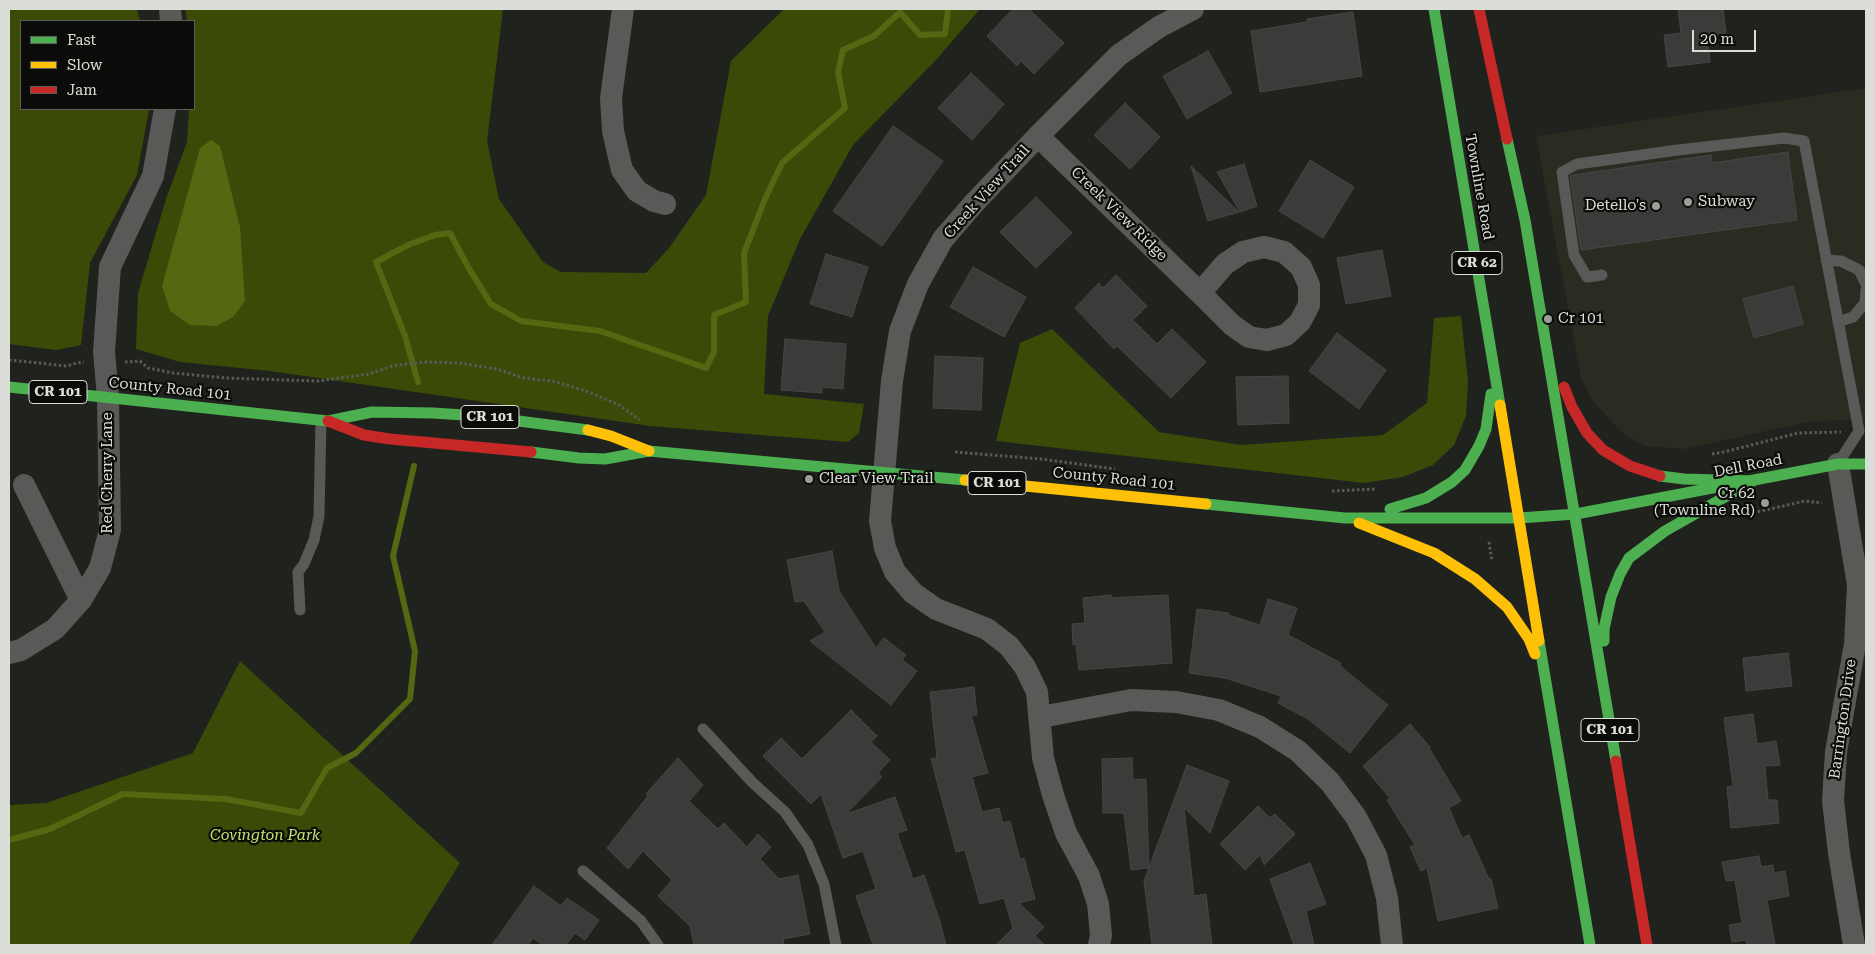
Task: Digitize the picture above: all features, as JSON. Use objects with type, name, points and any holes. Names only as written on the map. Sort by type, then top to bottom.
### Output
[{"type":"main road","name":"Townline Road","points":[[1434,9],[1520,518]]},
{"type":"main road","points":[[1479,9],[1525,220],[1576,514]]},
{"type":"main road","points":[[1548,347],[1577,416],[1587,433],[1608,452],[1630,466],[1653,475],[1753,481]]},
{"type":"main road","points":[[1345,518],[1392,508],[1426,498],[1452,482],[1465,470],[1479,446],[1486,429],[1491,400],[1492,357]]},
{"type":"main road","name":"County Road 101","points":[[9,388],[324,420],[364,435],[390,439],[499,448],[580,458],[605,459],[649,451],[885,472],[1345,518],[1520,518],[1576,514]]},
{"type":"main road","name":"County Road 101","points":[[324,420],[372,412],[473,416],[582,429],[611,436],[649,451]]},
{"type":"main road","name":"Dell Road","points":[[1576,514],[1838,464],[1866,464]]},
{"type":"main road","points":[[1605,697],[1604,629],[1611,597],[1629,558],[1665,531],[1753,481]]},
{"type":"main road","name":"CR 101","points":[[1576,514],[1647,945]]},
{"type":"main road","name":"CR 101","points":[[1345,518],[1434,553],[1475,579],[1507,607],[1529,639],[1547,686]]},
{"type":"main road","name":"CR 101","points":[[1520,518],[1590,945]]},
{"type":"street","points":[[622,9],[611,98],[613,131],[622,170],[637,191],[654,201],[665,204]]},
{"type":"street","name":"Creek View Trail","points":[[1099,945],[1102,935],[1098,904],[1089,876],[1066,833],[1053,795],[1044,758],[1037,692],[1025,666],[1009,646],[987,629],[936,609],[913,592],[895,572],[885,548],[880,521],[892,381],[900,331],[918,284],[943,239],[976,201],[1119,54],[1159,27],[1193,9]]},
{"type":"street","name":"Red Cherry Lane","points":[[9,653],[21,650],[55,629],[82,600],[100,568],[110,530],[108,397],[105,362],[110,267],[153,176],[166,110]]},
{"type":"street","name":"Creek View Ridge","points":[[1038,136],[1200,293]]},
{"type":"street","points":[[1264,247],[1284,252],[1301,267],[1309,285],[1309,305],[1300,322],[1286,335],[1268,340],[1249,337],[1232,325],[1200,293],[1225,264],[1243,252],[1264,247]]},
{"type":"street","name":"Barrington Drive","points":[[1838,464],[1858,585],[1855,644],[1836,752],[1833,801],[1839,853],[1854,945]]},
{"type":"street","points":[[24,485],[82,600]]},
{"type":"street","points":[[1041,717],[1132,700],[1176,702],[1219,710],[1260,727],[1298,751],[1330,782],[1356,817],[1376,855],[1387,898],[1392,945]]},
{"type":"lane","points":[[1602,275],[1587,277],[1574,255],[1562,172],[1576,164],[1596,161],[1784,138],[1804,141],[1860,431],[1838,464]]},
{"type":"lane","points":[[1826,260],[1840,261],[1859,270],[1866,284]]},
{"type":"lane","points":[[1838,322],[1853,317],[1865,303],[1866,289]]},
{"type":"lane","points":[[300,610],[298,572],[304,564],[314,540],[319,516],[324,420]]},
{"type":"lane","points":[[703,729],[754,783],[785,812],[808,845],[824,884],[836,945]]},
{"type":"lane","points":[[583,871],[640,921],[658,945]]},
{"type":"path","points":[[9,360],[66,366],[77,362],[140,361],[148,368],[181,374],[226,378],[318,381],[349,378],[397,366],[424,362],[476,365],[497,369],[524,378],[539,379],[570,386],[604,397],[645,422]]},
{"type":"path","points":[[1705,454],[1724,452],[1798,433],[1860,431]]},
{"type":"path","points":[[952,452],[1050,460],[1121,470]]},
{"type":"path","points":[[1322,490],[1377,489]]},
{"type":"shaded area","points":[[1866,88],[1866,420],[1813,421],[1684,449],[1645,446],[1622,433],[1591,399],[1581,378],[1536,136]]},
{"type":"shaded area","points":[[211,140],[220,146],[240,227],[245,301],[233,317],[217,326],[190,325],[170,311],[162,286],[200,148]]},
{"type":"green space","points":[[9,9],[137,9],[140,20],[20,20],[20,110],[149,110],[137,175],[90,263],[81,345],[56,350],[9,344]]},
{"type":"green space","points":[[185,9],[503,9],[487,141],[499,199],[543,262],[561,272],[646,273],[669,248],[706,195],[731,61],[784,9],[980,9],[936,60],[853,145],[800,239],[768,316],[764,394],[864,404],[859,433],[848,442],[650,426],[270,371],[180,362],[136,349],[138,293],[166,199],[187,142],[189,110],[195,110],[195,20],[187,20]]},
{"type":"green space","points":[[1461,316],[1468,381],[1466,416],[1454,445],[1433,465],[1403,477],[1364,483],[996,441],[1020,343],[1052,329],[1159,432],[1241,445],[1383,435],[1427,403],[1434,318]]},
{"type":"green space","name":"Covington Park","points":[[240,661],[460,863],[409,945],[9,945],[9,805],[46,803],[193,753]]},
{"type":"building","points":[[1013,9],[1029,9],[1064,43],[1034,74],[1021,61],[1017,66],[987,36]]},
{"type":"building","points":[[1678,9],[1723,9],[1726,33],[1707,35],[1710,62],[1668,67],[1664,35],[1681,33]]},
{"type":"building","points":[[1353,12],[1362,76],[1260,92],[1251,31],[1307,22],[1307,19]]},
{"type":"building","points":[[1208,51],[1232,93],[1187,119],[1163,76]]},
{"type":"building","points":[[971,73],[1004,104],[972,140],[938,108]]},
{"type":"building","points":[[1125,103],[1160,137],[1130,169],[1094,135]]},
{"type":"building","points":[[893,126],[943,161],[882,246],[833,211]]},
{"type":"building","points":[[1788,152],[1797,220],[1581,250],[1570,176],[1711,155],[1712,163]]},
{"type":"building","points":[[1310,160],[1354,187],[1323,238],[1279,211]]},
{"type":"building","points":[[1244,164],[1257,206],[1240,212],[1217,172]]},
{"type":"building","points":[[1191,166],[1239,212],[1208,221]]},
{"type":"building","points":[[1036,197],[1072,233],[1036,268],[1000,232]]},
{"type":"building","points":[[1382,250],[1391,296],[1346,304],[1337,258]]},
{"type":"building","points":[[826,254],[868,267],[852,317],[810,304]]},
{"type":"building","points":[[973,267],[1026,297],[1004,337],[950,307]]},
{"type":"building","points":[[1116,275],[1147,306],[1133,320],[1157,344],[1172,329],[1206,362],[1171,398],[1117,346],[1114,349],[1075,308],[1099,283],[1103,288]]},
{"type":"building","points":[[1793,286],[1803,324],[1754,338],[1743,299]]},
{"type":"building","points":[[1337,333],[1386,370],[1359,409],[1309,371]]},
{"type":"building","points":[[785,339],[846,344],[843,389],[822,387],[822,393],[781,390]]},
{"type":"building","points":[[935,356],[983,358],[981,410],[933,408]]},
{"type":"building","points":[[1288,376],[1289,423],[1238,425],[1236,377]]},
{"type":"building","points":[[832,551],[839,591],[876,648],[884,638],[906,655],[902,660],[917,671],[891,705],[810,641],[825,632],[804,601],[795,602],[787,560]]},
{"type":"building","points":[[1111,595],[1111,598],[1168,595],[1172,663],[1079,670],[1076,644],[1073,645],[1072,624],[1085,623],[1083,598]]},
{"type":"building","points":[[1268,599],[1297,608],[1288,635],[1341,663],[1340,666],[1388,705],[1350,753],[1308,719],[1278,703],[1281,696],[1225,678],[1189,673],[1197,609],[1228,613],[1228,615],[1260,625]]},
{"type":"building","points":[[1788,653],[1792,686],[1746,691],[1743,658]]},
{"type":"building","points":[[974,687],[977,715],[971,715],[988,773],[972,777],[982,812],[999,808],[1003,823],[1010,821],[1020,859],[1024,858],[1035,899],[1019,903],[1044,927],[1035,936],[1045,945],[996,945],[1013,928],[1004,898],[980,904],[965,850],[956,852],[931,759],[937,758],[930,692]]},
{"type":"building","points":[[851,710],[877,736],[871,742],[890,760],[878,773],[882,777],[846,814],[895,797],[907,830],[897,833],[913,879],[924,875],[946,945],[873,945],[856,896],[876,889],[863,851],[843,858],[821,794],[811,804],[763,756],[781,738],[802,759]]},
{"type":"building","points":[[1753,714],[1757,744],[1776,741],[1780,765],[1765,766],[1768,800],[1777,800],[1779,823],[1731,828],[1727,787],[1733,786],[1724,718]]},
{"type":"building","points":[[1410,724],[1430,747],[1461,801],[1449,808],[1462,838],[1469,835],[1489,879],[1491,879],[1498,908],[1438,921],[1427,868],[1421,871],[1410,847],[1415,845],[1387,800],[1390,798],[1363,766]]},
{"type":"building","points":[[678,758],[703,785],[689,801],[718,829],[724,823],[747,847],[758,834],[771,847],[760,859],[779,879],[798,875],[810,934],[783,939],[784,945],[694,945],[690,926],[658,896],[672,880],[643,851],[628,869],[607,848],[648,796],[646,794]]},
{"type":"building","points":[[1132,758],[1133,780],[1146,779],[1149,868],[1131,870],[1124,813],[1103,813],[1102,759]]},
{"type":"building","points":[[1187,765],[1229,781],[1210,833],[1184,808],[1194,896],[1206,894],[1212,945],[1152,945],[1144,881]]},
{"type":"building","points":[[1258,806],[1270,818],[1275,814],[1295,834],[1264,865],[1260,855],[1245,870],[1220,844]]},
{"type":"building","points":[[1759,856],[1761,867],[1773,865],[1774,873],[1785,871],[1789,896],[1767,900],[1775,945],[1747,945],[1746,940],[1732,942],[1729,925],[1742,923],[1735,880],[1726,881],[1722,862]]},
{"type":"building","points":[[1310,863],[1326,904],[1306,911],[1314,945],[1294,945],[1270,879]]},
{"type":"building","points":[[534,886],[561,906],[567,898],[599,920],[585,940],[575,933],[566,945],[543,945],[533,938],[528,945],[492,945]]},
{"type":"waterway","points":[[418,382],[405,336],[376,262],[408,245],[435,235],[450,233],[491,304],[521,321],[600,331],[706,368],[714,352],[714,315],[746,302],[744,253],[765,199],[782,163],[845,108],[838,72],[843,50],[874,36],[900,12],[920,35],[945,34],[948,9]]},
{"type":"waterway","points":[[9,840],[50,829],[123,794],[226,799],[301,813],[327,768],[356,753],[410,699],[415,651],[393,556],[414,466]]},
{"type":"traffic: fast","points":[[1434,9],[1500,405]]},
{"type":"traffic: fast","points":[[1507,139],[1525,220],[1616,761]]},
{"type":"traffic: fast","points":[[9,387],[328,421],[372,412],[433,413],[480,416],[588,430]]},
{"type":"traffic: fast","points":[[1390,509],[1426,498],[1452,482],[1465,470],[1479,446],[1486,429],[1491,394]]},
{"type":"traffic: fast","points":[[531,452],[605,459],[649,451],[965,480]]},
{"type":"traffic: fast","points":[[1576,514],[1838,464],[1866,464]]},
{"type":"traffic: fast","points":[[1660,476],[1684,479],[1753,481]]},
{"type":"traffic: fast","points":[[1604,641],[1604,629],[1611,597],[1629,558],[1665,531],[1753,481]]},
{"type":"traffic: fast","points":[[1206,504],[1345,518],[1519,518],[1576,514]]},
{"type":"traffic: fast","points":[[1539,641],[1590,945]]},
{"type":"traffic: slow","points":[[1500,405],[1539,641]]},
{"type":"traffic: slow","points":[[588,430],[611,436],[649,451]]},
{"type":"traffic: slow","points":[[965,480],[1206,504]]},
{"type":"traffic: slow","points":[[1359,523],[1434,553],[1475,579],[1507,607],[1529,639],[1535,654]]},
{"type":"traffic: jam","points":[[1479,9],[1507,139]]},
{"type":"traffic: jam","points":[[1564,387],[1572,407],[1587,433],[1603,450],[1630,466],[1660,476]]},
{"type":"traffic: jam","points":[[328,421],[364,435],[390,439],[531,452]]},
{"type":"traffic: jam","points":[[1616,761],[1647,945]]},
{"type":"place","name":"Subway","points":[[1688,202]]},
{"type":"place","name":"Detello's","points":[[1656,206]]},
{"type":"place","name":"Cr 101","points":[[1548,319]]},
{"type":"place","name":"Clear View Trail","points":[[809,479]]},
{"type":"place","name":"Cr 62 (Townline Rd)","points":[[1765,503]]}]
